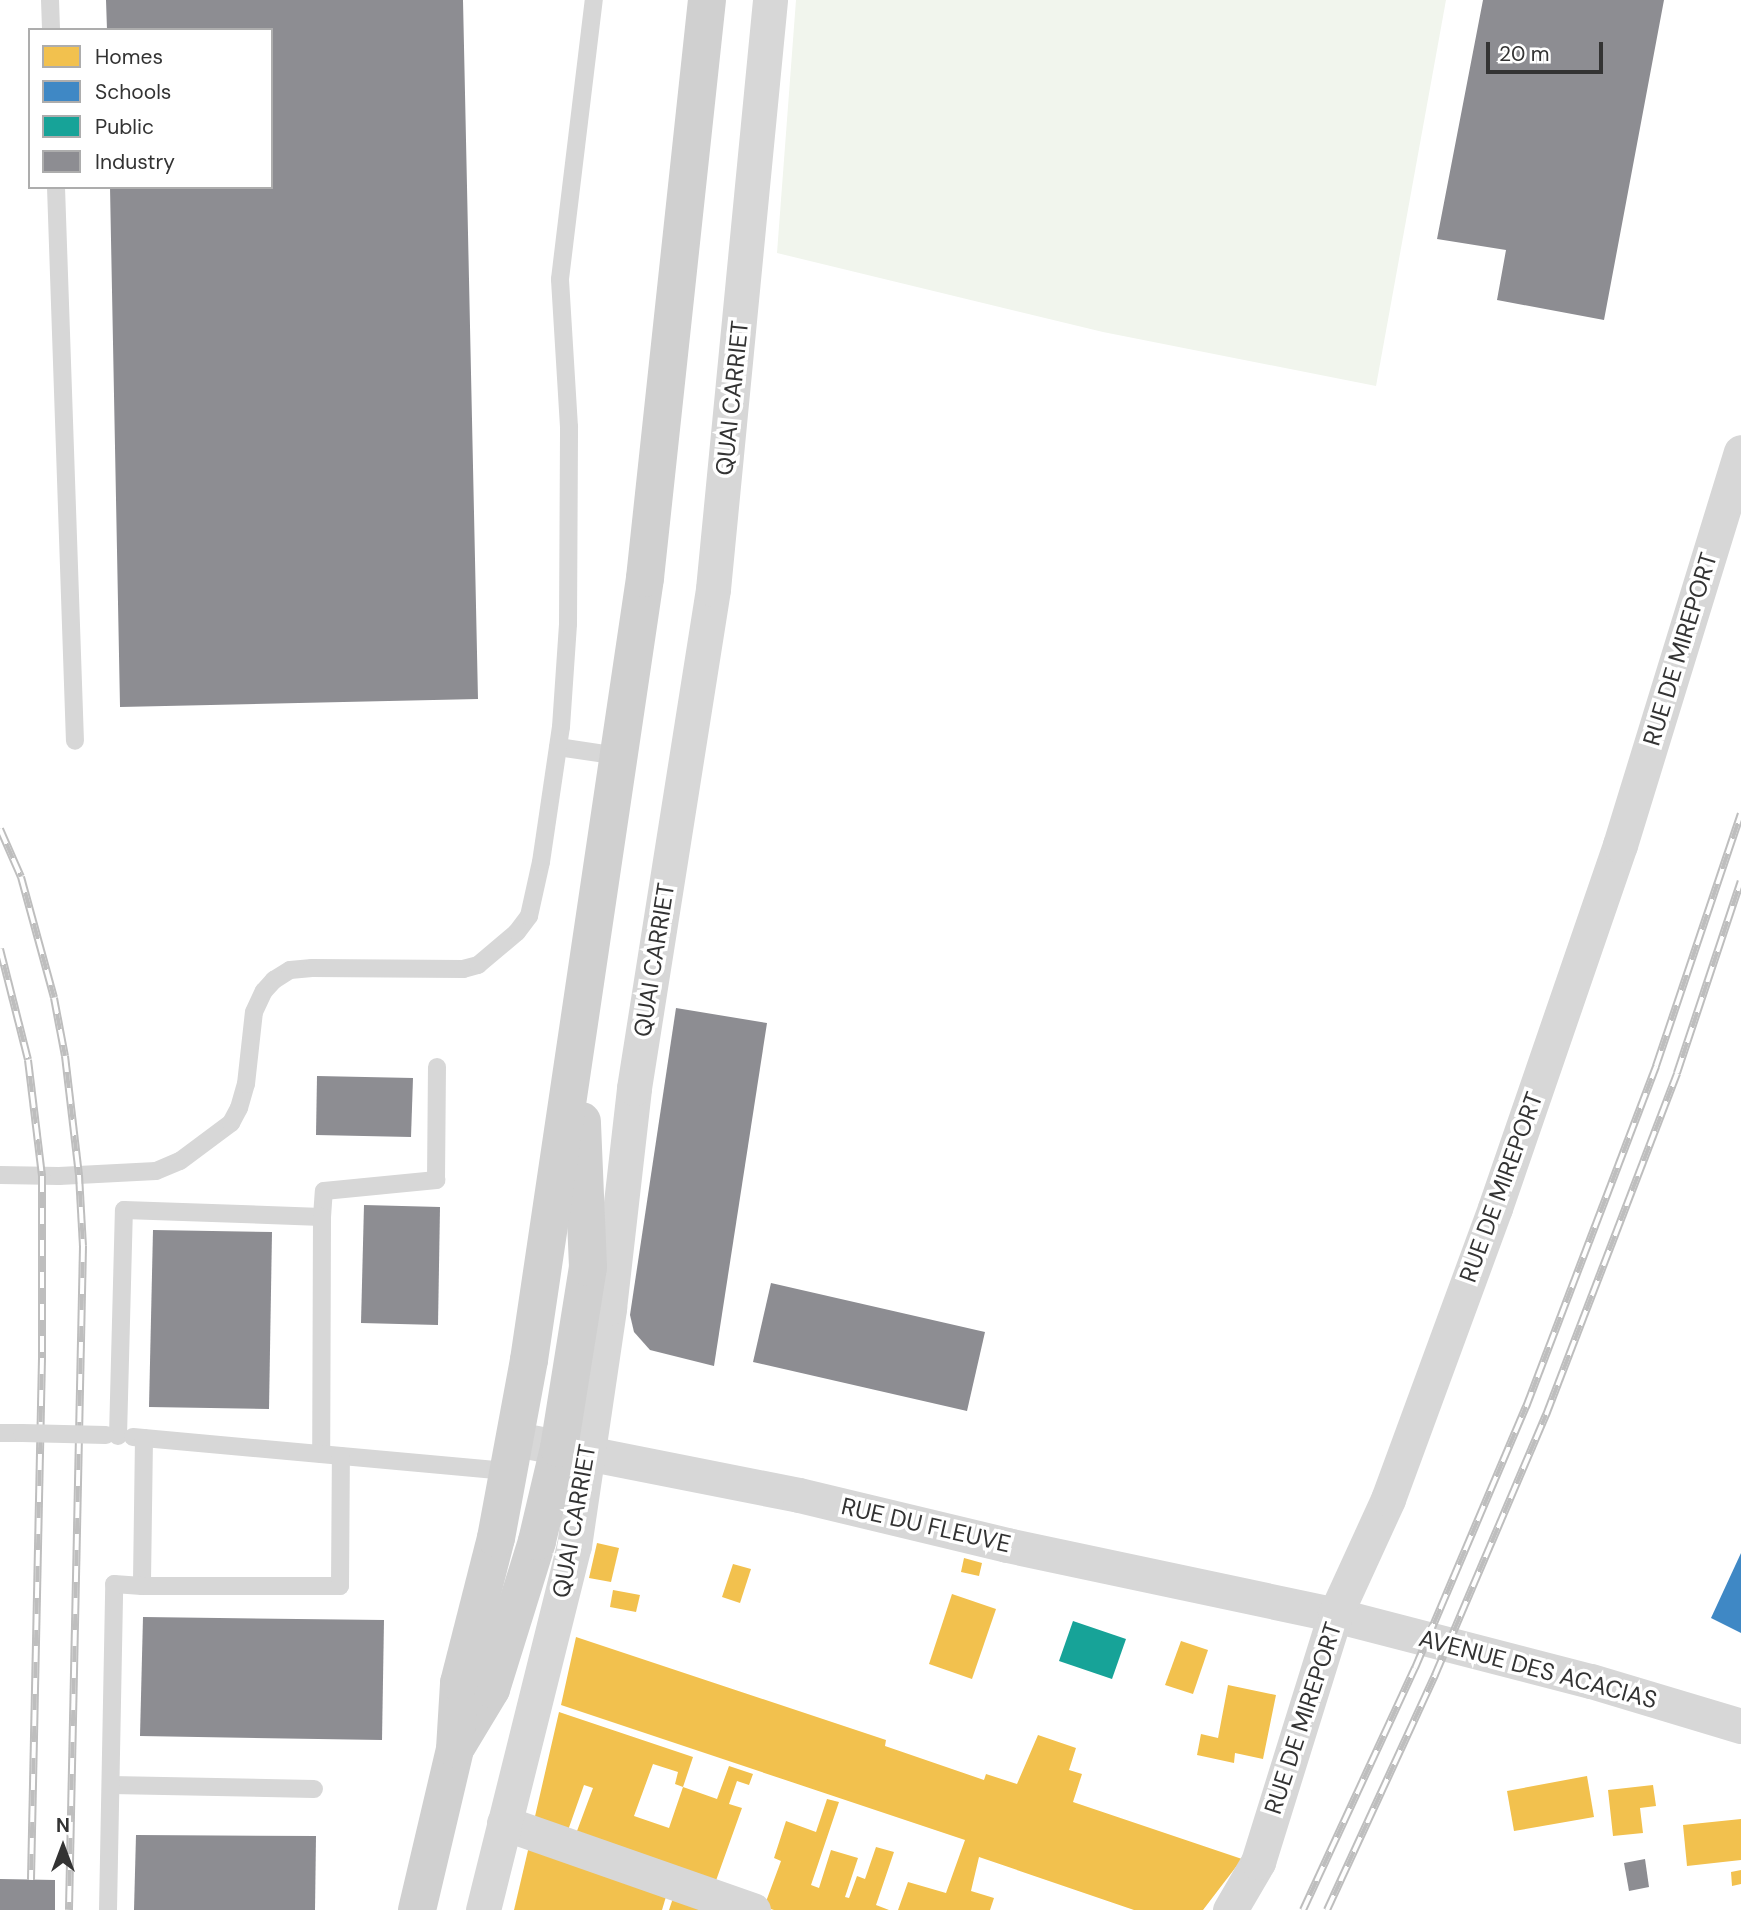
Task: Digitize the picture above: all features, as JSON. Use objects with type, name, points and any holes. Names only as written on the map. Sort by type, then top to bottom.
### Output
[{"type":"main road","name":"QUAI CARRIET","points":[[417,1910],[456,1749],[459,1683],[496,1538],[512,1455],[578,1029],[645,578],[708,0]]},
{"type":"main road","name":"QUAI CARRIET","points":[[456,1749],[491,1689],[537,1541],[573,1451],[588,1267],[578,1029]]},
{"type":"street","name":"QUAI CARRIET","points":[[483,1910],[574,1546],[573,1451],[609,1308],[634,1088],[713,589],[768,44],[770,0]]},
{"type":"street","name":"RUE DE MIREPORT","points":[[1230,1910],[1258,1862],[1335,1615],[1388,1499],[1504,1182],[1620,845],[1741,452]]},
{"type":"street","name":"RUE DU FLEUVE","points":[[512,1455],[573,1451],[799,1495],[1007,1545],[1335,1615]]},
{"type":"street","name":"AVENUE DES ACACIAS","points":[[1335,1615],[1591,1681],[1741,1726]]},
{"type":"street","points":[[504,1823],[753,1910]]},
{"type":"lane","points":[[50,0],[51,28]]},
{"type":"lane","points":[[0,1175],[59,1176],[156,1171],[202,1147],[231,1123],[246,1084],[254,1012],[264,991],[274,980],[290,970],[312,968],[463,969],[478,965],[517,932],[528,916],[541,862],[558,747],[568,611],[569,427],[560,278],[594,0]]},
{"type":"lane","points":[[56,189],[75,741]]},
{"type":"lane","points":[[558,747],[619,756]]},
{"type":"lane","points":[[321,1454],[324,1191],[436,1180],[437,1067]]},
{"type":"lane","points":[[112,1435],[124,1210],[322,1217]]},
{"type":"lane","points":[[0,1433],[112,1435],[341,1456],[512,1455]]},
{"type":"lane","points":[[142,1586],[144,1438]]},
{"type":"lane","points":[[108,1910],[114,1584],[340,1586],[341,1456]]},
{"type":"lane","points":[[111,1785],[314,1789]]},
{"type":"shaded area","points":[[796,0],[1446,0],[1376,386],[1103,332],[777,253]]},
{"type":"building: Homes","points":[[597,1543],[619,1548],[611,1582],[589,1578]]},
{"type":"building: Homes","points":[[964,1558],[982,1563],[979,1576],[961,1572]]},
{"type":"building: Homes","points":[[733,1564],[751,1569],[740,1603],[722,1597]]},
{"type":"building: Homes","points":[[613,1590],[640,1595],[636,1612],[610,1607]]},
{"type":"building: Homes","points":[[952,1594],[996,1609],[972,1679],[929,1664]]},
{"type":"building: Homes","points":[[576,1637],[886,1740],[885,1746],[984,1780],[986,1774],[1017,1784],[1038,1735],[1076,1748],[1069,1770],[1082,1774],[1073,1802],[1242,1859],[1203,1910],[1134,1910],[979,1857],[971,1891],[994,1898],[990,1910],[898,1910],[908,1882],[946,1893],[965,1840],[561,1705]]},
{"type":"building: Homes","points":[[1181,1641],[1208,1650],[1193,1694],[1165,1685]]},
{"type":"building: Homes","points":[[1228,1685],[1276,1695],[1263,1759],[1235,1753],[1234,1763],[1197,1755],[1201,1734],[1218,1738]]},
{"type":"building: Homes","points":[[559,1712],[693,1757],[683,1787],[717,1799],[729,1766],[753,1774],[749,1785],[737,1781],[729,1804],[742,1808],[713,1889],[574,1839],[593,1788],[584,1785],[566,1836],[533,1825]],"holes":[[[653,1764],[678,1772],[675,1784],[683,1787],[669,1828],[634,1816]]]},
{"type":"building: Homes","points":[[1587,1776],[1594,1817],[1514,1831],[1507,1791]]},
{"type":"building: Homes","points":[[1653,1785],[1656,1806],[1640,1808],[1643,1833],[1613,1836],[1608,1790]]},
{"type":"building: Homes","points":[[827,1799],[839,1802],[811,1885],[819,1888],[831,1850],[858,1858],[845,1897],[849,1898],[857,1876],[865,1879],[876,1847],[894,1852],[876,1905],[889,1910],[774,1910],[764,1907],[781,1861],[774,1858],[786,1821],[816,1832]]},
{"type":"building: Homes","points":[[1741,1819],[1741,1860],[1687,1866],[1683,1825]]},
{"type":"building: Homes","points":[[529,1846],[668,1890],[662,1910],[514,1910]]},
{"type":"building: Homes","points":[[1741,1870],[1741,1884],[1732,1886],[1731,1872]]},
{"type":"building: Homes","points":[[675,1892],[723,1910],[669,1910]]},
{"type":"building: Schools","points":[[1741,1553],[1741,1633],[1711,1618]]},
{"type":"building: Public","points":[[1073,1621],[1126,1639],[1112,1679],[1059,1661]]},
{"type":"building: Industry","points":[[106,0],[463,0],[478,699],[120,707],[110,189],[273,189],[273,28],[107,28]]},
{"type":"building: Industry","points":[[1483,0],[1664,0],[1604,320],[1497,300],[1506,250],[1437,239]]},
{"type":"building: Industry","points":[[676,1008],[767,1023],[714,1366],[650,1350],[634,1332],[630,1315]]},
{"type":"building: Industry","points":[[317,1076],[413,1078],[411,1137],[316,1135]]},
{"type":"building: Industry","points":[[364,1205],[440,1207],[438,1325],[361,1323]]},
{"type":"building: Industry","points":[[153,1230],[272,1232],[269,1409],[149,1407]]},
{"type":"building: Industry","points":[[771,1283],[985,1332],[967,1411],[753,1362]]},
{"type":"building: Industry","points":[[143,1617],[384,1620],[382,1740],[140,1736]]},
{"type":"building: Industry","points":[[136,1835],[316,1836],[315,1910],[134,1910]]},
{"type":"building: Industry","points":[[1645,1859],[1649,1887],[1629,1891],[1624,1863]]},
{"type":"building: Industry","points":[[0,1879],[55,1880],[55,1910],[0,1910]]},
{"type":"railway","points":[[1303,1910],[1415,1668],[1526,1407],[1656,1066],[1741,814]]},
{"type":"railway","points":[[0,829],[21,877],[54,998],[65,1056],[79,1175],[83,1246],[69,1910]]},
{"type":"railway","points":[[1327,1910],[1435,1675],[1546,1415],[1677,1073],[1741,881]]},
{"type":"railway","points":[[0,949],[28,1060],[42,1176],[42,1358],[31,1880]]}]
